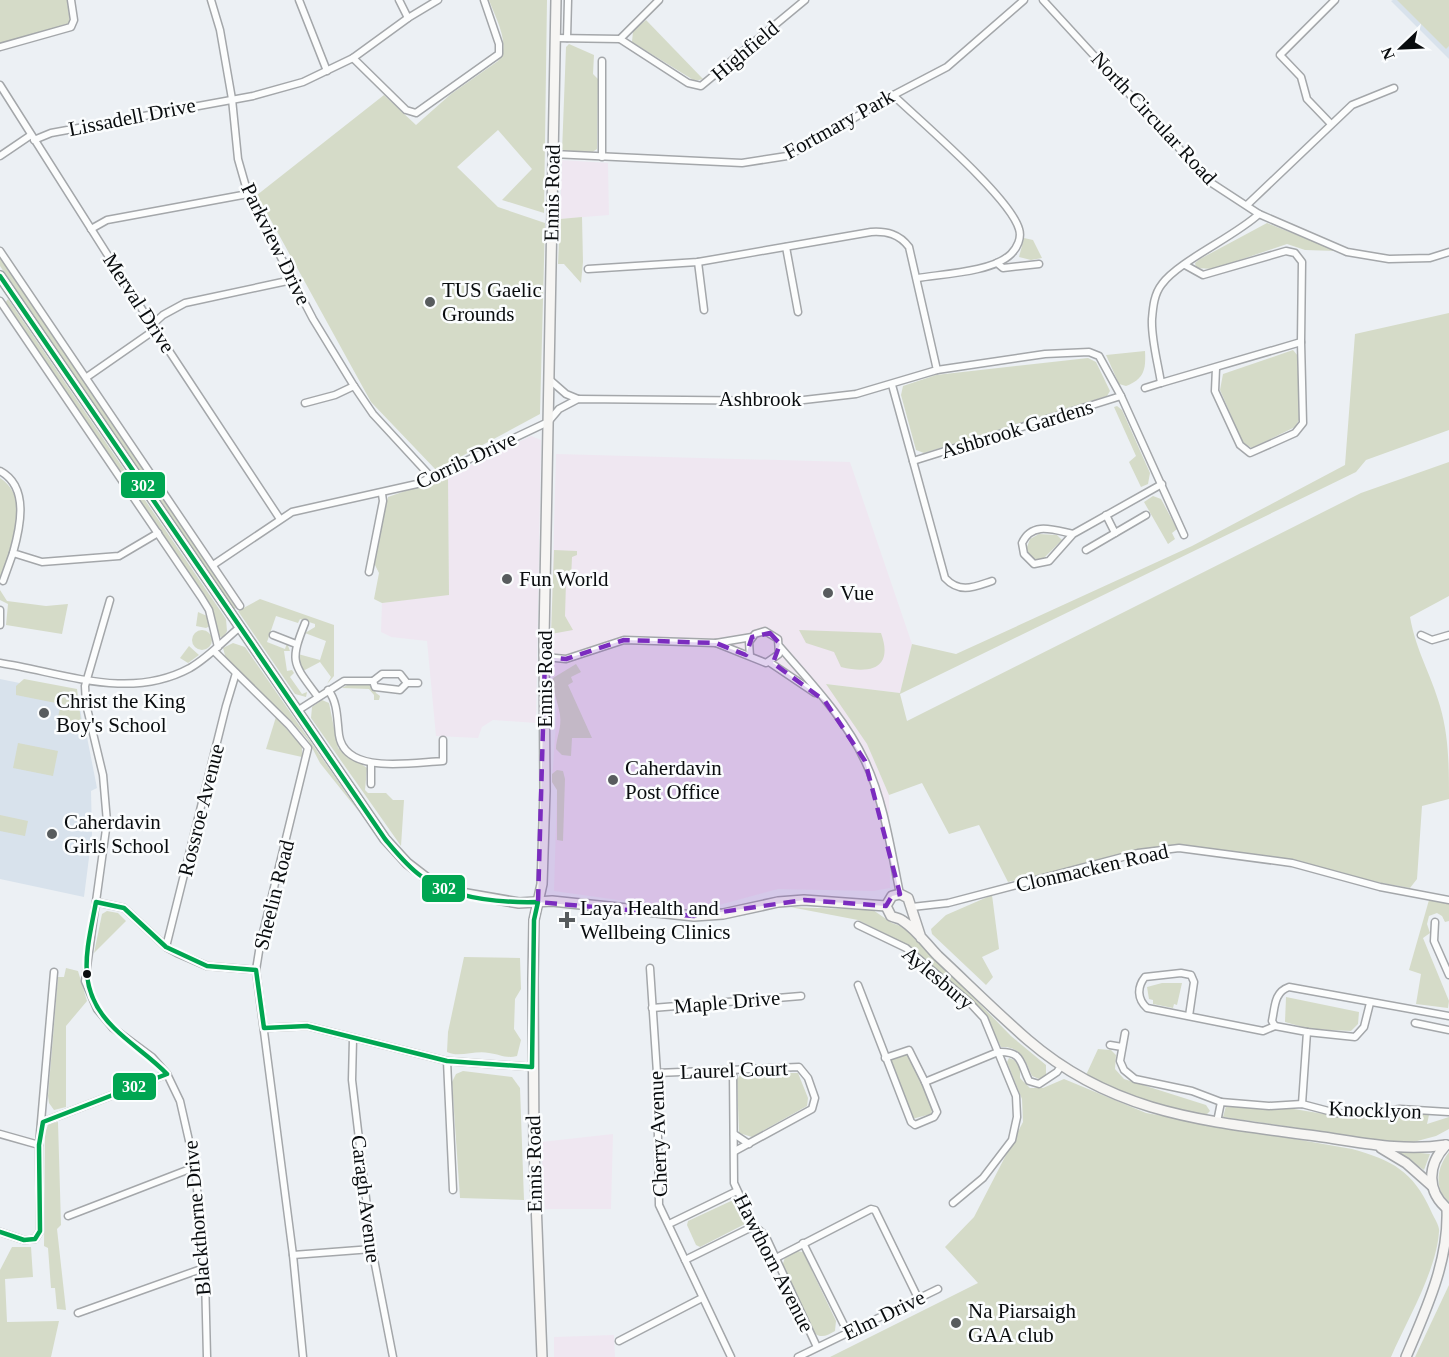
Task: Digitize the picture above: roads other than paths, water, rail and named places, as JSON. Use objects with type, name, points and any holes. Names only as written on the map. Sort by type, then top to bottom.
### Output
[{"type":"main road","name":"Ennis Road","points":[[542,1357],[532,1067],[534,920],[542,884],[545,791],[544,657],[556,0]]},
{"type":"main road","points":[[0,276],[385,839],[407,864],[429,880],[461,893],[519,903],[552,901],[694,916],[723,914],[760,905],[804,900],[886,906]]},
{"type":"main road","points":[[921,938],[908,898],[900,894],[889,899],[886,906],[891,916],[901,919],[921,938],[1029,1040],[1086,1082],[1120,1097],[1156,1110],[1216,1122],[1380,1147],[1420,1149],[1448,1144]]},
{"type":"main road","points":[[901,919],[911,909]]},
{"type":"main road","points":[[1406,1357],[1438,1280],[1449,1228],[1448,1209],[1435,1195],[1432,1186],[1432,1168],[1448,1144]]},
{"type":"main road","points":[[1380,1147],[1406,1162],[1432,1186]]},
{"type":"main road","points":[[1438,1280],[1449,1265]]},
{"type":"street","points":[[0,46],[71,27],[74,20],[71,0]]},
{"type":"street","name":"Parkview Drive","points":[[211,0],[220,30],[232,99],[238,159],[248,194],[292,280],[354,386],[373,414],[432,478]]},
{"type":"street","points":[[299,0],[327,71]]},
{"type":"street","points":[[399,0],[408,18]]},
{"type":"street","points":[[232,99],[291,86],[327,71],[353,58],[408,18],[438,0]]},
{"type":"street","points":[[353,58],[406,110],[416,113],[455,82],[499,54],[499,44],[484,0]]},
{"type":"street","points":[[567,38],[568,0]]},
{"type":"street","points":[[555,38],[620,39],[658,0]]},
{"type":"street","name":"Highfield","points":[[620,39],[688,83],[701,86],[805,0]]},
{"type":"street","name":"Fortmary Park","points":[[553,154],[746,163],[786,156],[803,149],[893,95],[947,67],[1024,0]]},
{"type":"street","name":"North Circular Road","points":[[1043,0],[1210,182],[1246,206],[1259,214],[1347,252],[1389,259],[1431,258],[1449,252]]},
{"type":"street","points":[[1331,124],[1307,99],[1301,77],[1280,55],[1335,0]]},
{"type":"street","points":[[602,61],[602,156]]},
{"type":"street","name":"Merval Drive","points":[[0,85],[280,519]]},
{"type":"street","points":[[1246,206],[1352,105],[1394,88]]},
{"type":"street","points":[[893,95],[992,190],[1010,211],[1020,230],[1018,244],[1010,255],[997,263],[918,278]]},
{"type":"street","name":"Lissadell Drive","points":[[0,156],[33,138],[51,133],[232,99]]},
{"type":"street","points":[[91,229],[107,220],[248,194]]},
{"type":"street","points":[[1161,383],[1152,322],[1155,296],[1163,283],[1246,226],[1259,214]]},
{"type":"street","points":[[588,269],[698,262],[882,231],[897,236],[909,248],[918,278],[937,370]]},
{"type":"street","points":[[786,247],[798,312]]},
{"type":"street","points":[[0,251],[240,606]]},
{"type":"street","points":[[1185,266],[1203,275],[1286,251],[1295,253],[1302,262],[1303,423],[1295,433],[1250,453],[1240,445],[1215,391],[1216,368]]},
{"type":"street","points":[[1010,255],[1022,266]]},
{"type":"street","points":[[698,262],[704,310]]},
{"type":"street","points":[[997,263],[1003,268],[1039,264]]},
{"type":"street","points":[[87,377],[185,303],[292,280]]},
{"type":"street","points":[[0,301],[209,610],[216,649]]},
{"type":"street","points":[[1145,388],[1301,342]]},
{"type":"street","name":"Ashbrook","points":[[578,399],[795,400],[856,394],[937,370],[1045,354],[1089,352],[1100,356],[1121,396],[1184,535]]},
{"type":"street","points":[[550,380],[566,394],[578,399]]},
{"type":"street","name":"Ashbrook Gardens","points":[[892,385],[945,578],[953,587],[964,589],[992,581]]},
{"type":"street","points":[[305,403],[336,395],[354,386]]},
{"type":"street","name":"Ashbrook Gardens","points":[[913,461],[1121,396]]},
{"type":"street","points":[[548,422],[559,409],[578,399]]},
{"type":"street","name":"Corrib Drive","points":[[213,566],[292,512],[382,494],[432,478],[548,422]]},
{"type":"street","points":[[0,471],[15,489],[21,510],[21,522],[3,581]]},
{"type":"street","points":[[1073,534],[1041,528],[1030,532],[1022,543],[1024,554],[1034,564],[1049,561],[1073,534],[1162,484]]},
{"type":"street","points":[[369,572],[383,501],[382,494]]},
{"type":"street","points":[[1106,515],[1115,533]]},
{"type":"street","points":[[1086,550],[1146,515]]},
{"type":"street","points":[[13,553],[42,562],[119,556],[158,533]]},
{"type":"street","name":"Blackthorne Drive","points":[[110,600],[87,679],[86,704],[101,764],[107,822],[85,981],[96,1010],[113,1028],[152,1057],[167,1074],[180,1101],[195,1167],[204,1268],[207,1357]]},
{"type":"street","points":[[0,610],[0,625]]},
{"type":"street","points":[[305,623],[296,644],[295,666],[318,697]]},
{"type":"street","points":[[0,663],[133,686],[153,683],[190,668],[240,627]]},
{"type":"street","points":[[544,657],[566,659],[624,640],[716,643],[752,637],[760,632],[770,633],[778,639],[780,647],[825,701],[865,761],[877,795],[900,894]]},
{"type":"street","points":[[273,635],[296,644]]},
{"type":"street","points":[[1421,635],[1432,640],[1449,635]]},
{"type":"street","points":[[750,656],[748,647],[752,637]]},
{"type":"street","points":[[716,643],[750,656],[761,663],[776,658],[780,647]]},
{"type":"street","name":"Sheelin Road","points":[[216,649],[236,673],[289,725],[308,753],[260,945],[256,970],[293,1255],[303,1357]]},
{"type":"street","points":[[769,662],[825,701]]},
{"type":"street","name":"Rossroe Avenue","points":[[166,947],[236,673]]},
{"type":"street","points":[[297,711],[328,690],[350,679],[373,681],[382,674],[400,674],[407,683],[418,684]]},
{"type":"street","points":[[373,681],[375,687],[380,689],[400,690],[407,683]]},
{"type":"street","points":[[328,690],[334,697],[340,742],[345,749],[372,764],[443,760],[443,740]]},
{"type":"street","points":[[371,784],[372,764]]},
{"type":"street","name":"Clonmacken Road","points":[[911,909],[948,903],[1138,853],[1179,848],[1292,863],[1380,887],[1449,900]]},
{"type":"street","points":[[96,902],[124,908],[166,947],[207,966],[256,970]]},
{"type":"street","points":[[1435,922],[1434,941],[1449,975]]},
{"type":"street","name":"Aylesbury","points":[[858,925],[906,948],[970,1003],[984,1018],[1016,1096],[1017,1117],[1012,1140],[983,1179],[953,1203]]},
{"type":"street","name":"Cherry Avenue","points":[[650,968],[657,1073],[659,1205],[731,1357]]},
{"type":"street","points":[[0,1232],[24,1240],[35,1239],[40,1231],[39,1145],[43,1122],[54,972]]},
{"type":"street","points":[[1190,1016],[1194,982],[1191,975],[1181,973],[1145,977],[1140,983],[1138,994],[1147,1008],[1263,1031],[1275,1026],[1355,1037],[1364,1027],[1370,1003]]},
{"type":"street","points":[[858,985],[885,1058],[911,1122],[915,1125],[934,1117],[936,1112],[925,1082],[909,1050],[885,1058]]},
{"type":"street","points":[[1275,1026],[1272,1021],[1278,993],[1289,987],[1449,1016]]},
{"type":"street","name":"Maple Drive","points":[[652,1008],[801,996]]},
{"type":"street","points":[[1415,1023],[1449,1030]]},
{"type":"street","points":[[264,1028],[307,1026],[447,1061],[532,1067]]},
{"type":"street","name":"Knocklyon","points":[[1302,1104],[1307,1032]]},
{"type":"street","name":"Knocklyon","points":[[1125,1033],[1120,1061],[1124,1070],[1135,1079],[1192,1091],[1221,1102],[1269,1106],[1302,1104],[1336,1113],[1360,1114],[1400,1109],[1449,1112]]},
{"type":"street","name":"Caragh Avenue","points":[[353,1039],[352,1080],[372,1249],[393,1357]]},
{"type":"street","points":[[1110,1045],[1122,1047]]},
{"type":"street","points":[[925,1082],[998,1052],[1010,1052],[1019,1057],[1029,1081],[1039,1084],[1057,1072],[1062,1065]]},
{"type":"street","points":[[447,1061],[453,1190]]},
{"type":"street","name":"Laurel Court","points":[[657,1073],[800,1067],[808,1078],[815,1098],[812,1109],[735,1151]]},
{"type":"street","name":"Hawthorn Avenue","points":[[733,1070],[734,1184],[754,1226],[765,1235],[817,1347]]},
{"type":"street","points":[[43,1122],[167,1074]]},
{"type":"street","points":[[1216,1122],[1221,1102]]},
{"type":"street","points":[[0,1134],[39,1145]]},
{"type":"street","points":[[734,1134],[749,1144]]},
{"type":"street","points":[[68,1216],[195,1167]]},
{"type":"street","points":[[669,1224],[737,1191]]},
{"type":"street","points":[[776,1258],[866,1209],[874,1210],[918,1298]]},
{"type":"street","points":[[685,1260],[754,1226]]},
{"type":"street","points":[[803,1243],[848,1333]]},
{"type":"street","points":[[293,1255],[372,1249]]},
{"type":"street","points":[[78,1313],[204,1268]]},
{"type":"street","name":"Elm Drive","points":[[798,1357],[938,1289]]},
{"type":"street","points":[[619,1341],[702,1298]]},
{"type":"place","name":"TUS Gaelic Grounds","points":[[430,302]]},
{"type":"place","name":"Fun World","points":[[507,579]]},
{"type":"place","name":"Vue","points":[[828,593]]},
{"type":"place","name":"Christ the King Boy's School","points":[[44,713]]},
{"type":"place","name":"Caherdavin Post Office","points":[[613,780]]},
{"type":"place","name":"Caherdavin Girls School","points":[[52,834]]},
{"type":"place","name":"Laya Health and Wellbeing Clinics","points":[[567,920]]},
{"type":"place","name":"Na Piarsaigh GAA club","points":[[956,1323]]}]
